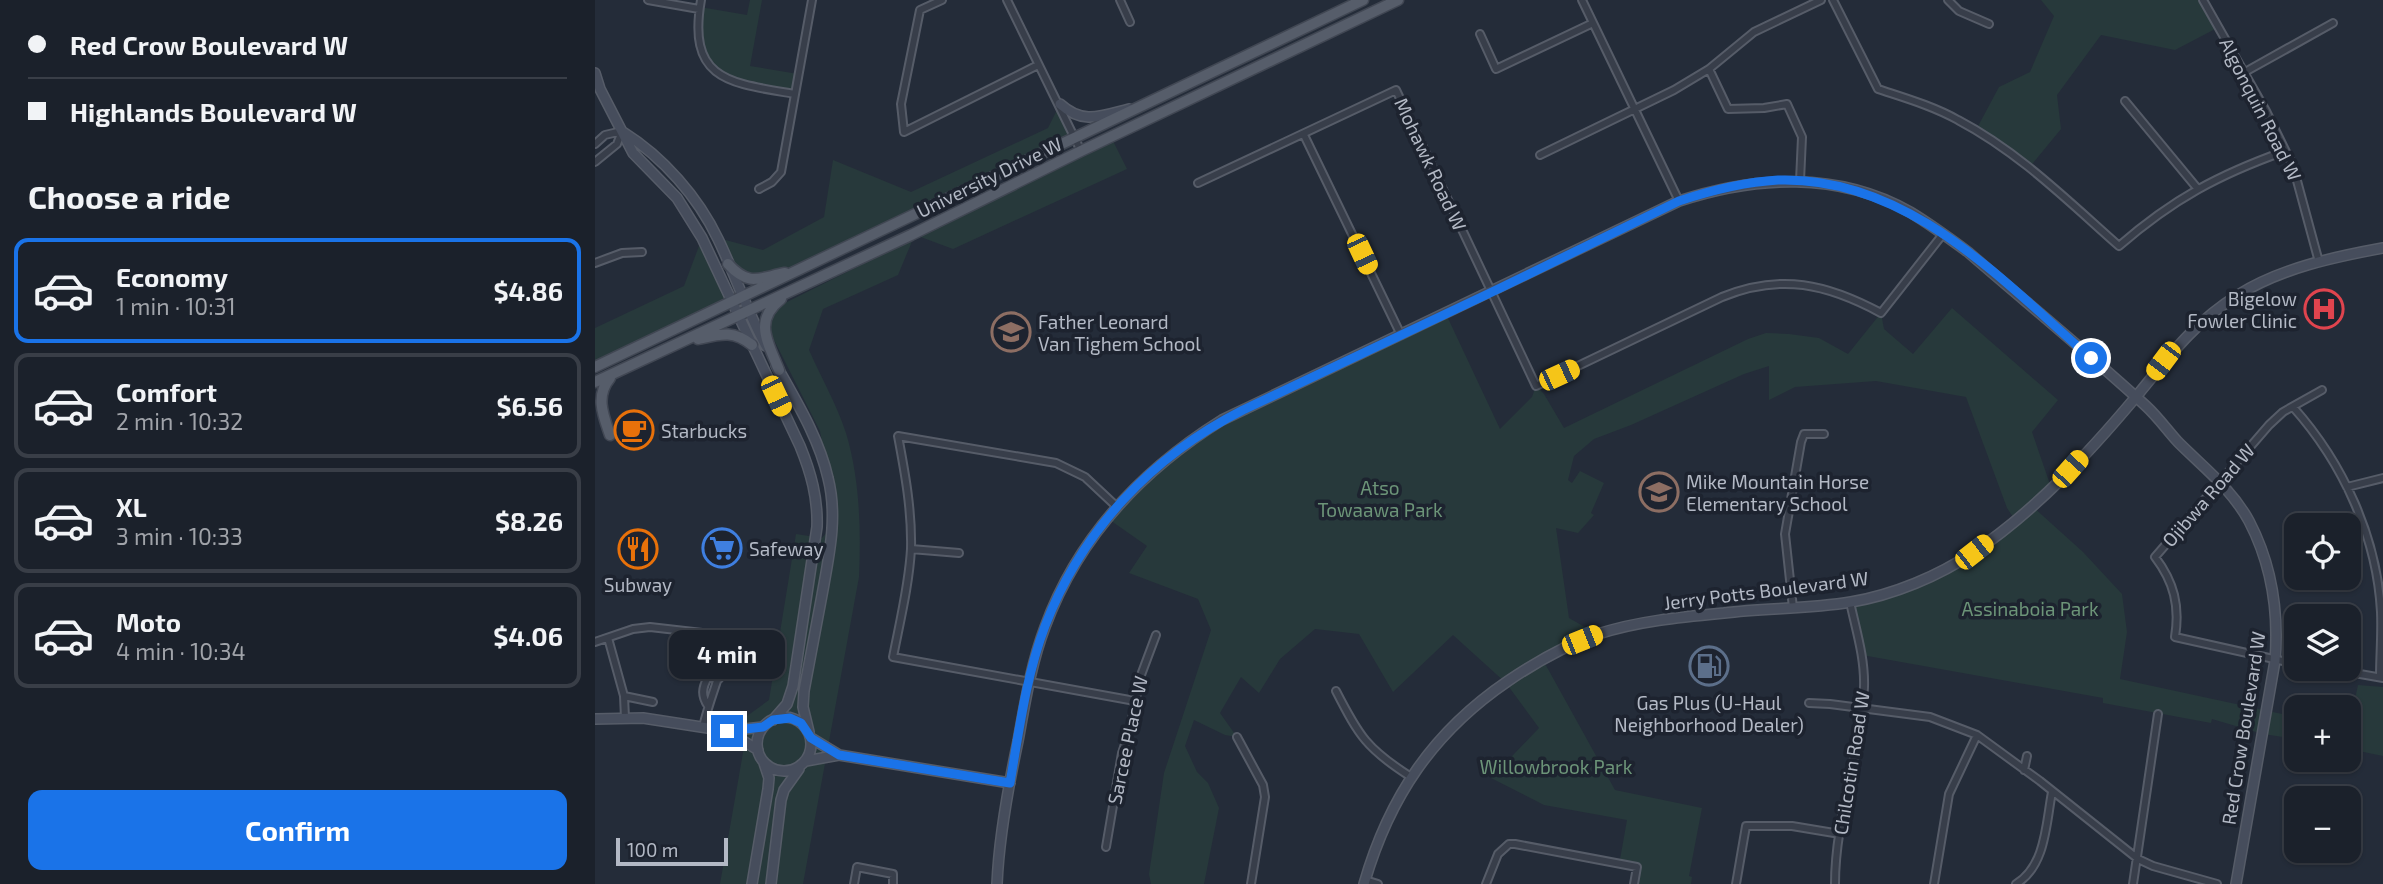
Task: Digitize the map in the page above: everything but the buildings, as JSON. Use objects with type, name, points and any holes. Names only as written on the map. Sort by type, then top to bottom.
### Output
[{"type":"main road","name":"University Drive W","points":[[595,367],[1363,0]]},
{"type":"main road","name":"University Drive W","points":[[595,382],[911,235],[1398,0]]},
{"type":"main road","points":[[729,264],[742,278],[749,280],[803,269]]},
{"type":"main road","points":[[779,370],[767,341],[765,318],[767,312],[789,291]]},
{"type":"main road","points":[[677,343],[727,334],[742,337],[752,345]]},
{"type":"main road","points":[[595,413],[610,435],[599,399],[603,385],[614,373]]},
{"type":"street","points":[[648,0],[699,9]]},
{"type":"street","points":[[701,0],[697,30],[699,42],[710,66],[733,82],[795,94]]},
{"type":"street","points":[[759,189],[772,182],[781,172],[812,0]]},
{"type":"street","points":[[941,0],[920,10],[901,104],[904,132],[1038,65]]},
{"type":"street","points":[[1007,0],[1081,151]]},
{"type":"street","points":[[1120,0],[1131,22]]},
{"type":"street","points":[[1582,0],[1679,201]]},
{"type":"street","points":[[1540,155],[1709,69],[1754,32],[1821,0]]},
{"type":"street","points":[[1833,0],[1878,89],[1937,110],[1991,139],[2029,168],[2119,246],[2149,220],[2197,188],[2247,164],[2285,151]]},
{"type":"street","points":[[1948,0],[1959,11],[1989,24]]},
{"type":"street","name":"Algonquin Road W","points":[[2203,0],[2245,72],[2285,151],[2300,185],[2319,262]]},
{"type":"street","points":[[1480,34],[1496,69],[1593,23]]},
{"type":"street","points":[[2245,72],[2333,23]]},
{"type":"street","points":[[1709,69],[1728,109],[1787,104],[1802,137],[1800,181]]},
{"type":"street","points":[[595,74],[633,153],[677,198],[702,238],[808,464],[818,510],[793,687],[787,704],[773,720],[763,727],[727,731],[643,718],[595,719]]},
{"type":"street","name":"Mohawk Road W","points":[[1198,183],[1396,90],[1492,292]]},
{"type":"street","points":[[2125,101],[2197,188]]},
{"type":"street","points":[[1060,104],[1070,113],[1083,118],[1134,108]]},
{"type":"street","points":[[595,162],[617,144],[622,131]]},
{"type":"street","points":[[595,144],[605,135],[622,131],[642,144],[685,189],[718,238],[748,311],[803,416],[829,479],[833,511],[830,550],[804,691],[803,707],[811,750],[789,782],[781,800],[771,884]]},
{"type":"street","points":[[1304,135],[1401,335]]},
{"type":"street","name":"Red Crow Boulevard W","points":[[997,884],[999,849],[1010,783],[1030,681],[1045,626],[1067,580],[1090,542],[1116,506],[1160,463],[1222,420],[1679,201],[1732,186],[1767,181],[1800,181],[1843,187],[1889,202],[1943,234],[2136,397],[2220,481],[2250,522],[2266,560],[2275,598],[2277,638],[2276,661],[2236,884]]},
{"type":"street","points":[[1492,292],[1536,386],[1722,297],[1754,286],[1773,284],[1823,289],[1849,296],[1881,313],[1943,234]]},
{"type":"street","name":"Jerry Potts Boulevard W","points":[[1364,882],[1386,824],[1423,759],[1479,701],[1529,667],[1562,649],[1606,632],[1646,623],[1727,612],[1850,602],[1917,581],[1974,552],[2053,487],[2136,397],[2163,361],[2213,312],[2258,284],[2319,262],[2383,248]]},
{"type":"street","points":[[596,260],[622,253],[642,253]]},
{"type":"street","name":"Ojibwa Road W","points":[[2284,662],[2175,637],[2178,619],[2176,602],[2171,583],[2155,557],[2269,425],[2283,412],[2322,390]]},
{"type":"street","points":[[2293,407],[2319,440],[2347,487],[2365,530],[2380,580],[2381,678],[2361,674]]},
{"type":"street","points":[[1793,608],[1786,534],[1801,442],[1804,434],[1823,434]]},
{"type":"street","points":[[1116,506],[1085,477],[1056,463],[898,436],[908,495],[911,549],[908,582],[893,657],[1135,701]]},
{"type":"street","points":[[2347,487],[2383,478]]},
{"type":"street","points":[[911,549],[959,554]]},
{"type":"street","name":"Chilcotin Road W","points":[[1835,884],[1840,834],[1864,686],[1862,655],[1850,602]]},
{"type":"street","points":[[595,642],[633,629],[650,627],[773,641]]},
{"type":"street","name":"Sarcee Place W","points":[[1106,847],[1121,761],[1144,661],[1156,635]]},
{"type":"street","points":[[703,727],[719,679],[729,636]]},
{"type":"street","points":[[608,638],[624,696],[625,718]]},
{"type":"street","points":[[708,706],[703,699],[705,683],[708,677],[719,679]]},
{"type":"street","points":[[1336,691],[1356,729],[1369,746],[1411,777]]},
{"type":"street","points":[[624,696],[653,702]]},
{"type":"street","points":[[1809,703],[1930,718],[1977,735],[2138,859],[2153,866],[2217,884]]},
{"type":"street","points":[[2133,884],[2158,713]]},
{"type":"street","points":[[773,720],[784,717],[796,719],[810,735],[839,755]]},
{"type":"street","points":[[752,883],[769,778],[758,750],[758,738],[763,727]]},
{"type":"street","points":[[727,731],[758,750]]},
{"type":"street","points":[[1934,884],[1949,794],[1977,735]]},
{"type":"street","points":[[1237,737],[1263,785],[1265,797],[1251,884]]},
{"type":"street","points":[[764,761],[779,771],[791,770],[804,763],[839,755],[1010,783]]},
{"type":"street","points":[[2024,770],[2027,756]]},
{"type":"street","points":[[2016,884],[2024,879],[2037,862],[2052,792]]},
{"type":"street","points":[[1736,884],[1747,826],[1792,826],[1840,834]]},
{"type":"street","points":[[1486,884],[1498,854],[1509,845],[1515,844],[1637,867],[1634,884]]},
{"type":"street","points":[[854,884],[857,867],[893,874],[893,884]]},
{"type":"street","points":[[1364,882],[1378,884]]},
{"type":"green space","points":[[750,0],[762,0],[750,66],[798,74],[795,94],[720,75],[703,54],[700,7],[747,15]]},
{"type":"green space","points":[[2041,0],[2203,0],[2219,27],[2175,50],[2101,35],[2057,95],[2061,129],[2029,168],[1976,130],[1999,87],[2030,72],[2054,16]]},
{"type":"green space","points":[[1060,104],[1074,137],[803,269],[742,278],[718,238],[763,250],[824,217],[833,160],[911,192],[1048,128]]},
{"type":"green space","points":[[1111,137],[1127,169],[953,249],[918,236]]},
{"type":"green space","points":[[702,238],[732,301],[595,367],[595,328],[684,286]]},
{"type":"green space","points":[[913,239],[898,275],[823,309],[809,350],[838,412],[851,451],[859,505],[860,559],[859,577],[803,884],[720,884],[747,730],[747,716],[769,700],[796,534],[822,538],[832,526],[832,497],[820,431],[773,338],[771,321],[779,306]]},
{"type":"green space","points":[[1952,308],[2058,400],[2032,432],[2053,493],[2032,506],[2083,552],[2122,594],[2127,632],[2120,679],[2284,714],[2284,737],[2212,719],[2211,723],[2103,703],[2103,698],[1862,655],[1850,602],[1914,583],[2017,523],[2007,508],[1966,397],[1876,381],[1795,387],[1769,400],[1769,366],[1744,374],[1594,439],[1574,456],[1568,480],[1572,483],[1580,471],[1604,483],[1591,513],[1594,515],[1578,533],[1556,528],[1569,618],[1597,634],[1543,660],[1615,790],[1702,808],[1689,876],[1692,877],[1691,884],[1634,884],[1637,867],[1619,865],[1627,820],[1544,805],[1491,778],[1539,728],[1506,683],[1453,635],[1393,692],[1359,634],[1315,629],[1280,659],[1259,693],[1241,677],[1220,713],[1237,737],[1225,735],[1194,720],[1185,746],[1197,772],[1208,783],[1219,808],[1204,884],[1151,884],[1149,874],[1164,773],[1211,630],[1198,599],[1129,573],[1147,546],[1107,518],[1205,431],[1446,314],[1500,429],[1532,397],[1536,386],[1544,394],[1564,428],[1748,339],[1766,333],[1819,338],[1848,354],[1881,313],[1884,329],[1913,354]]},
{"type":"green space","points":[[2358,685],[2383,687],[2383,756],[2361,751],[2361,695],[2356,695]]},
{"type":"place","name":"Bigelow Fowler Clinic","points":[[2324,309]]},
{"type":"place","name":"Father Leonard Van Tighem School","points":[[1011,332]]},
{"type":"place","name":"Starbucks","points":[[634,430]]},
{"type":"place","name":"Mike Mountain Horse Elementary School","points":[[1659,492]]},
{"type":"place","name":"Safeway","points":[[722,548]]},
{"type":"place","name":"Subway","points":[[638,549]]},
{"type":"place","name":"Gas Plus (U-Haul Neighborhood Dealer)","points":[[1709,666]]},
{"type":"route","points":[[727,731],[763,727],[778,718],[796,719],[806,727],[811,738],[839,755],[1010,783],[1030,681],[1045,626],[1067,580],[1090,542],[1116,506],[1160,463],[1222,420],[1679,201],[1710,190],[1755,182],[1800,181],[1843,187],[1889,202],[1924,221],[1968,252],[2091,358]]},
{"type":"park label","name":"Atso Towaawa Park","points":[[1380,498]]},
{"type":"park label","name":"Assinaboia Park","points":[[2030,608]]},
{"type":"park label","name":"Willowbrook Park","points":[[1556,766]]}]
